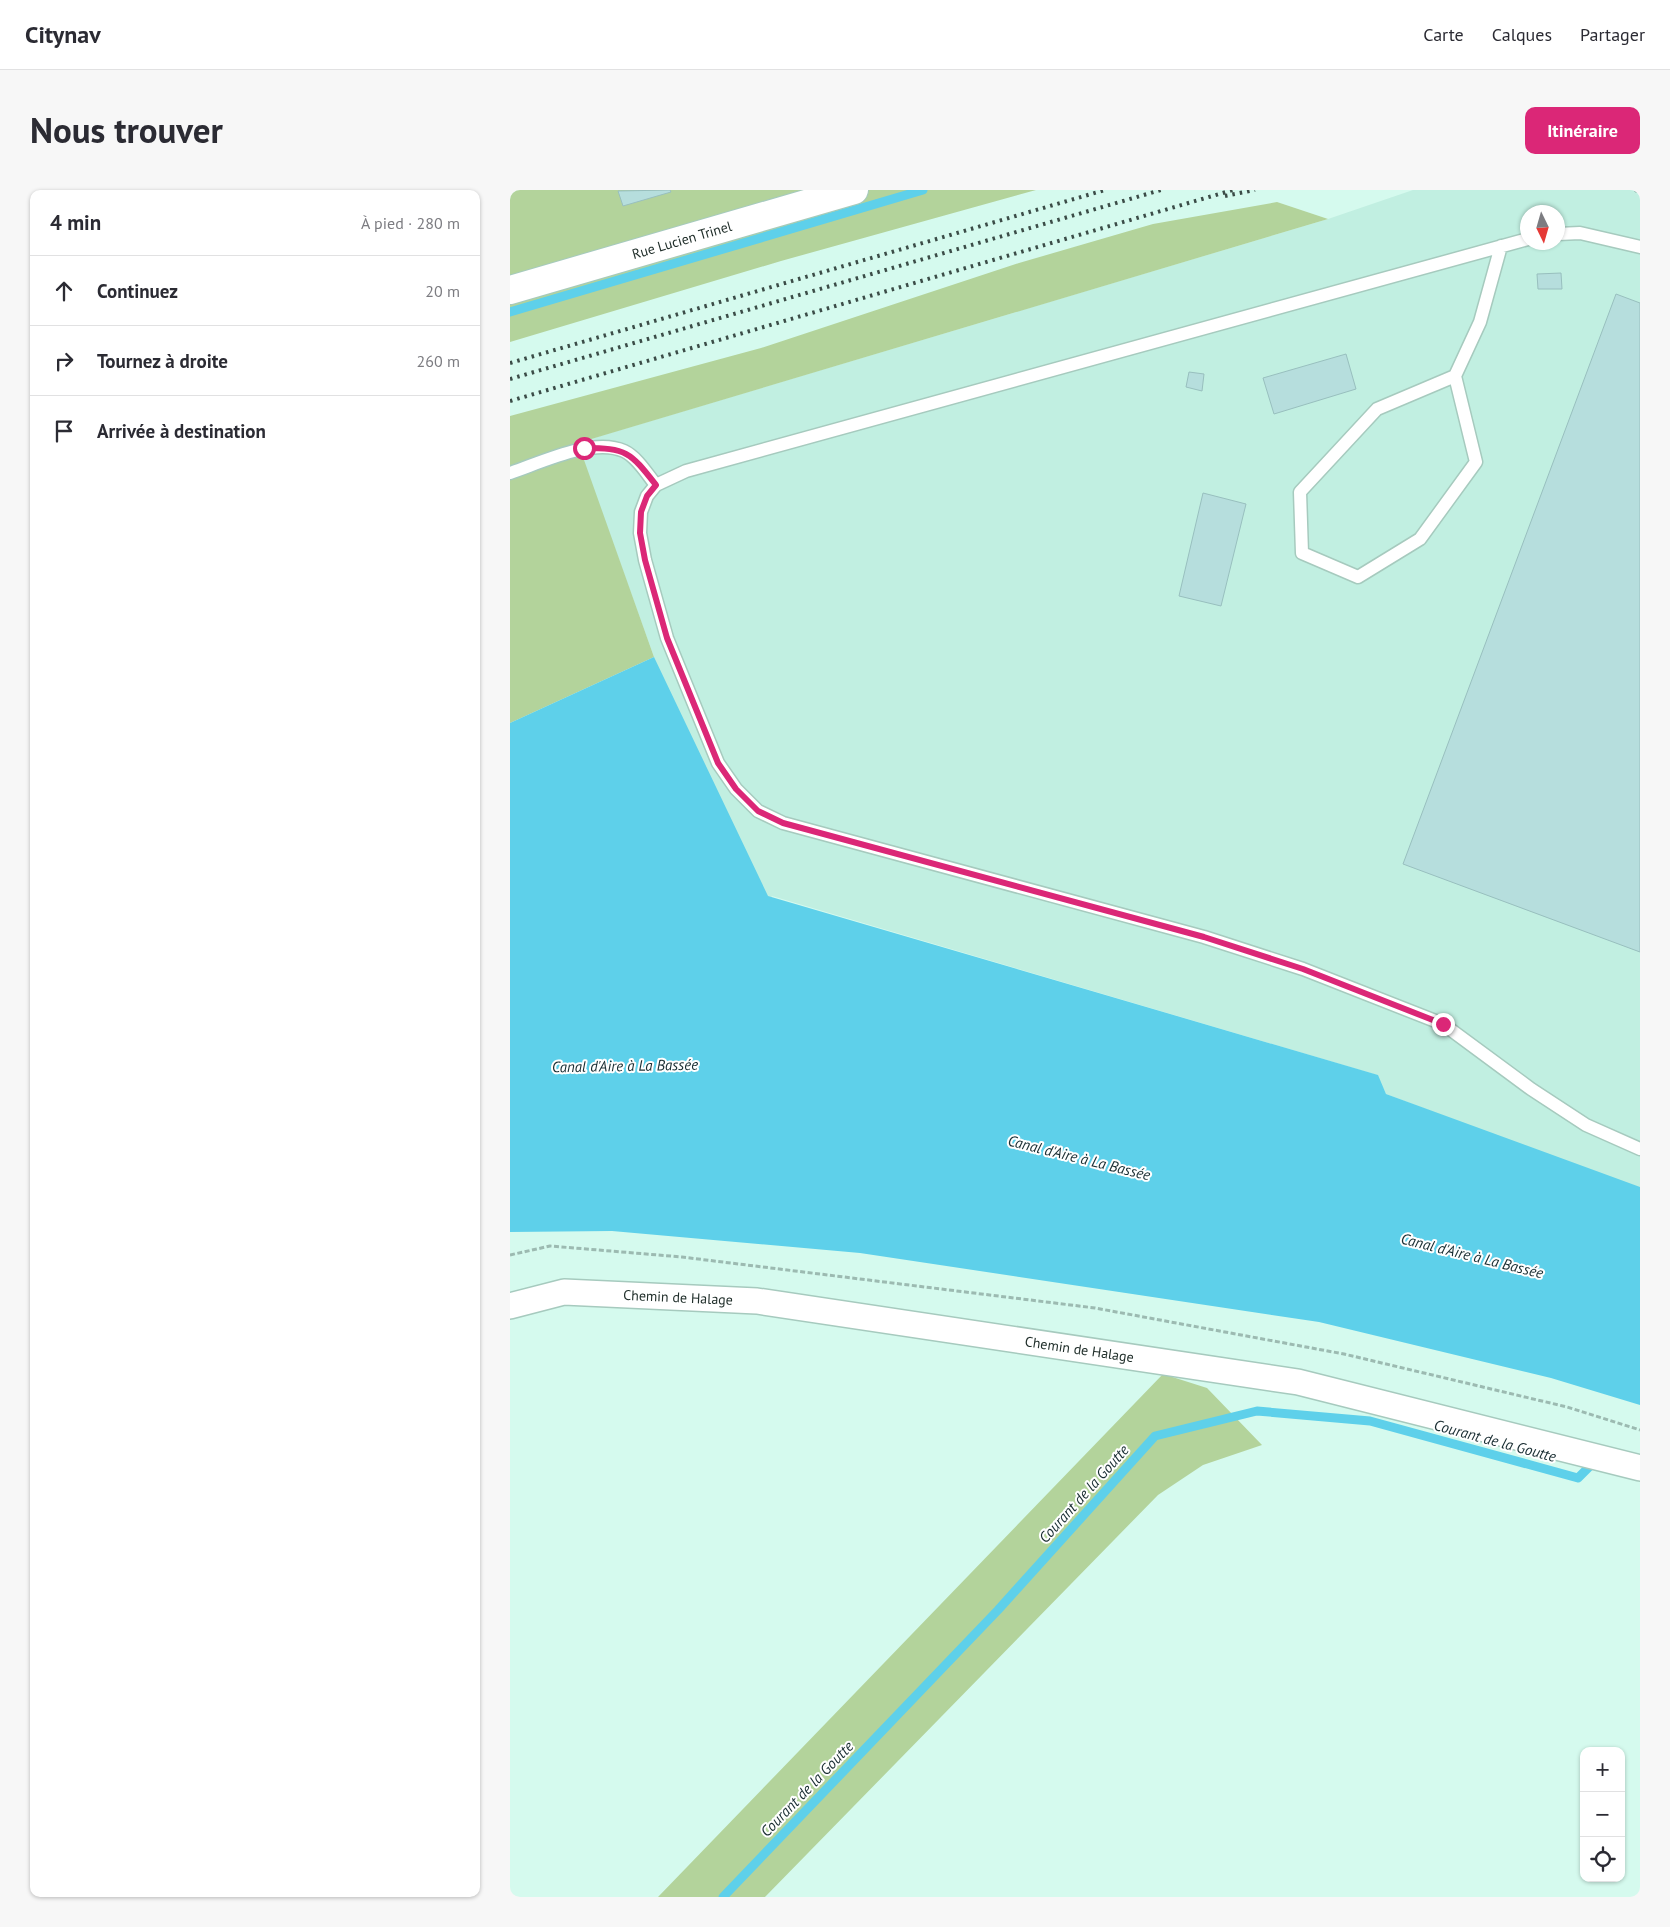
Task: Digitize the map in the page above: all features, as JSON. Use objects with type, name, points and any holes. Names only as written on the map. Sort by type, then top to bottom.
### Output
[{"type":"street","name":"Rue Lucien Trinel","points":[[510,290],[854,190]]},
{"type":"street","name":"Chemin de Halage","points":[[510,1306],[564,1292],[757,1301],[1298,1382],[1640,1468]]},
{"type":"lane","points":[[1565,234],[1580,233],[1640,247]]},
{"type":"lane","points":[[1520,241],[686,471],[656,485],[647,496],[641,512],[640,533],[645,560],[667,638],[718,763],[736,789],[758,811],[783,823],[1204,937],[1303,969],[1443,1024],[1531,1089],[1586,1125],[1640,1149]]},
{"type":"lane","points":[[1456,376],[1377,409],[1300,492],[1302,553],[1358,577],[1420,539],[1476,462],[1456,376],[1480,322],[1501,246]]},
{"type":"lane","points":[[510,472],[584,448],[604,448],[624,451],[639,464],[656,485]]},
{"type":"path","points":[[510,1255],[550,1246],[682,1257],[1095,1308],[1344,1354],[1567,1407],[1640,1430]]},
{"type":"shaded area","points":[[1413,190],[1640,190],[1640,1190],[1386,1094],[1377,1075],[772,896],[696,1029],[654,657],[577,443],[1328,219]]},
{"type":"green space","points":[[510,190],[1036,190],[781,261],[510,342]]},
{"type":"green space","points":[[1277,202],[1328,219],[578,443],[654,657],[510,723],[510,416],[761,348],[1019,263],[1153,224]]},
{"type":"green space","points":[[1163,1374],[1207,1388],[1262,1445],[1203,1465],[1158,1495],[765,1897],[658,1897]]},
{"type":"water","name":"Canal d'Aire à La Bassée","points":[[654,657],[768,896],[1378,1075],[1386,1094],[1640,1187],[1640,1405],[1551,1378],[1319,1322],[860,1253],[612,1231],[510,1232],[510,723]]},
{"type":"building","points":[[670,190],[671,192],[623,206],[618,191]]},
{"type":"building","points":[[1561,273],[1562,289],[1538,289],[1537,274]]},
{"type":"building","points":[[1616,294],[1640,303],[1640,952],[1403,864]]},
{"type":"building","points":[[1346,354],[1356,389],[1274,414],[1263,378]]},
{"type":"building","points":[[1189,372],[1204,374],[1202,391],[1186,387]]},
{"type":"building","points":[[1203,493],[1246,504],[1221,606],[1179,596]]},
{"type":"waterway","points":[[510,312],[923,190]]},
{"type":"waterway","name":"Courant de la Goutte","points":[[723,1897],[998,1610],[1155,1436],[1257,1411],[1370,1421],[1578,1478],[1590,1466]]},
{"type":"railway","points":[[510,363],[1105,190]]},
{"type":"railway","points":[[510,379],[1161,190]]},
{"type":"railway","points":[[510,401],[1233,190]]},
{"type":"railway","points":[[1225,196],[1255,190]]},
{"type":"railway","points":[[1635,190],[1640,191]]},
{"type":"route","points":[[584,448],[624,451],[639,464],[656,485],[647,496],[641,512],[640,533],[645,560],[667,638],[718,763],[736,789],[758,811],[783,823],[1204,937],[1303,969],[1443,1024]]}]
